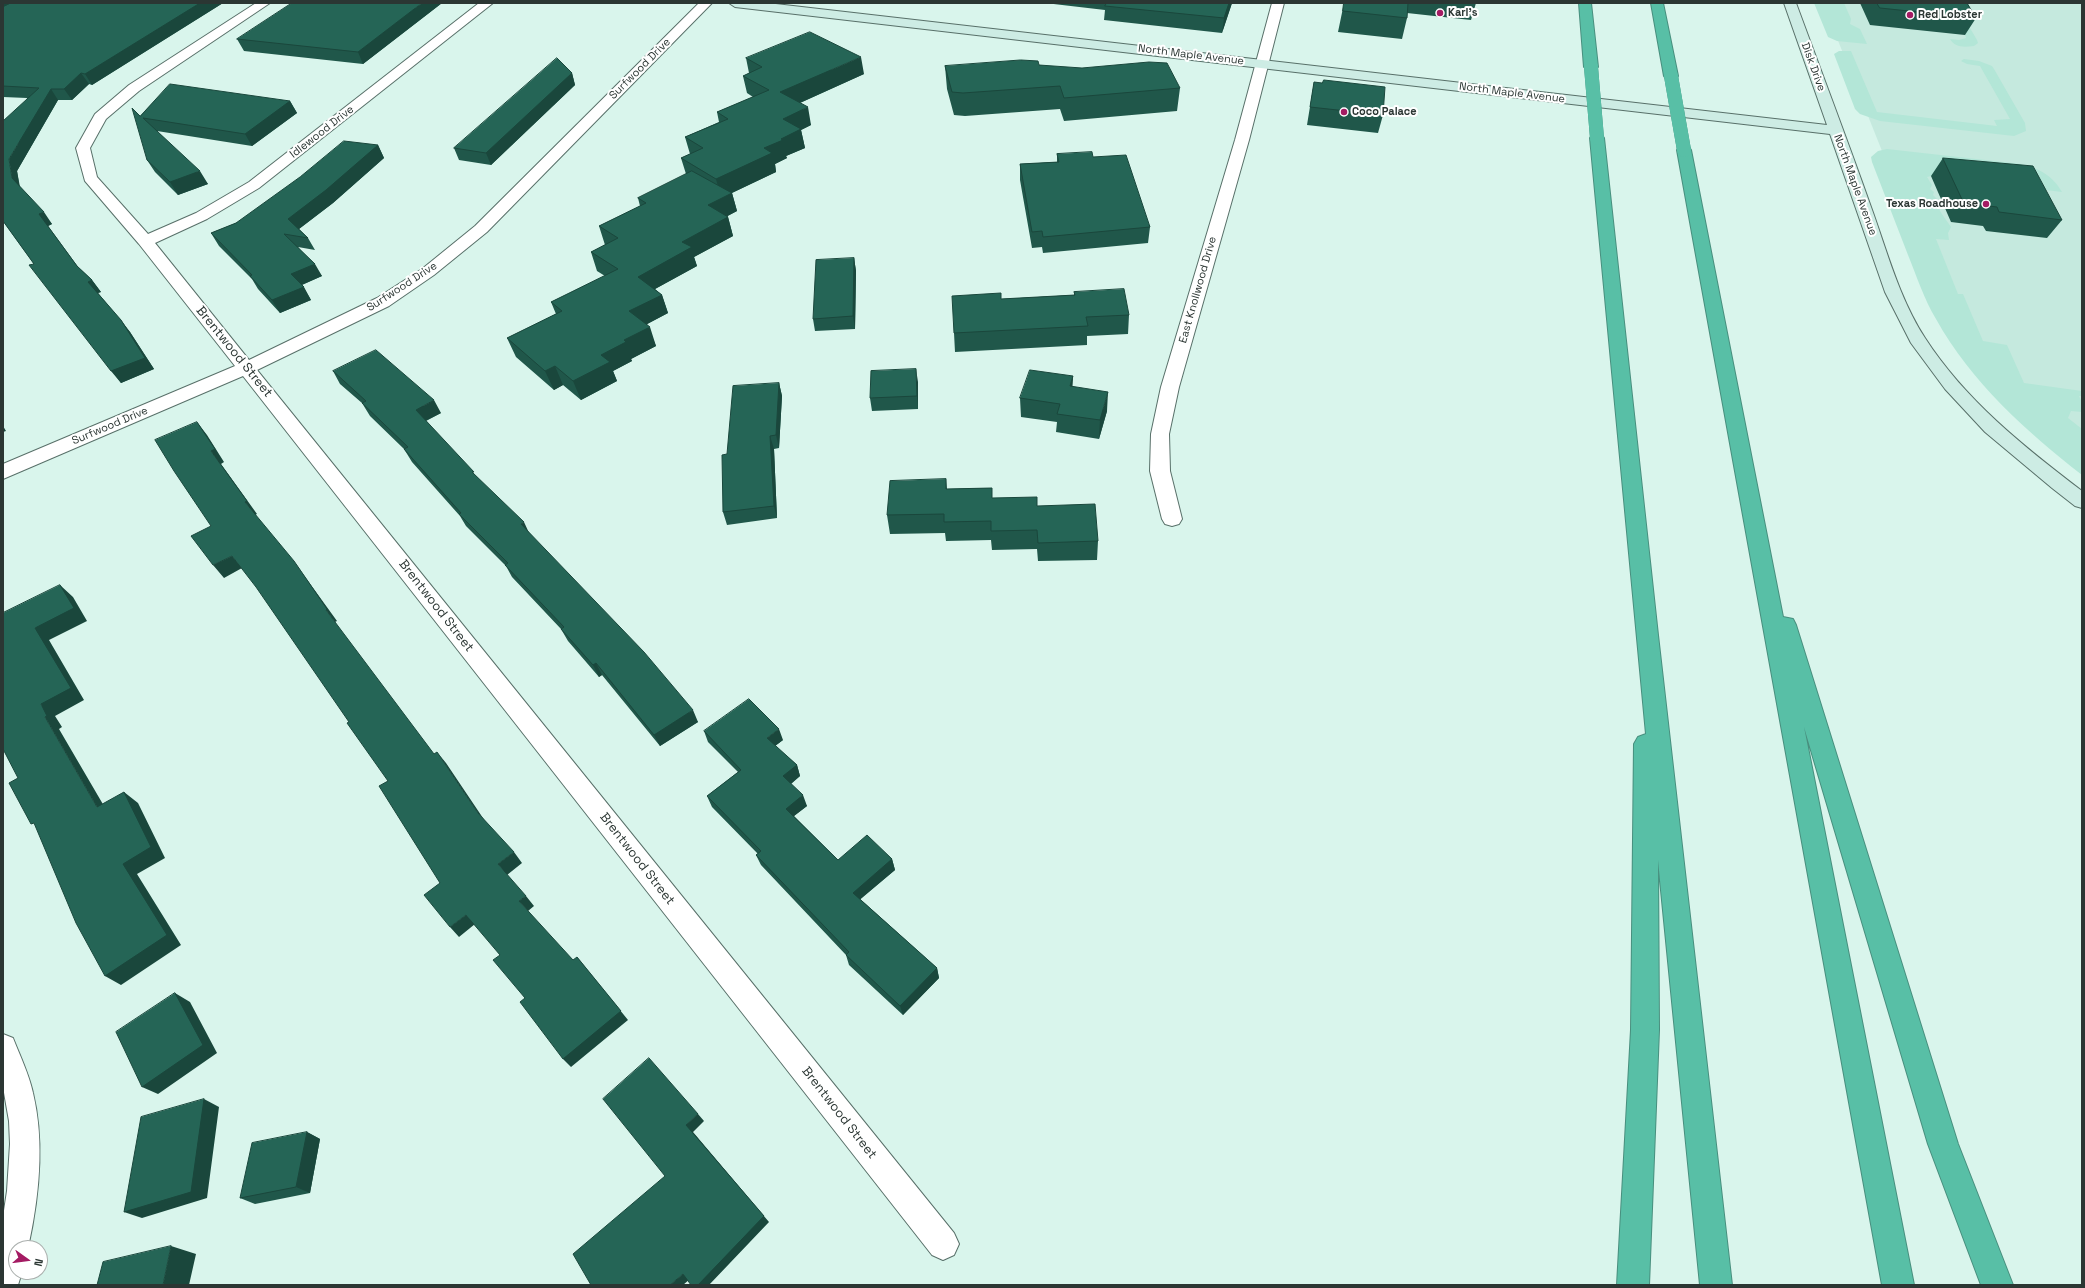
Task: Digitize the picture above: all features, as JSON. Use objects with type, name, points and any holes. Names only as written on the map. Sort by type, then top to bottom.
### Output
[{"type":"highway","points":[[1585,3],[1647,635],[1716,1285]]},
{"type":"highway","points":[[1657,3],[1898,1285]]},
{"type":"highway","points":[[1753,519],[1943,1144],[1997,1285]]},
{"type":"highway","points":[[1633,1285],[1645,1030],[1647,635]]},
{"type":"street","name":"Brentwood Street","points":[[264,3],[134,88],[100,117],[83,148],[90,178],[145,241],[247,368],[943,1244]]},
{"type":"street","name":"Idlewood Drive","points":[[145,241],[195,220],[226,204],[254,185],[487,3]]},
{"type":"street","name":"Surfwood Drive","points":[[3,472],[247,368],[383,302],[428,272],[481,229],[706,3]]},
{"type":"street","name":"North Maple Avenue","points":[[735,3],[1836,130],[1894,292],[1918,339],[1934,363],[1996,431],[2035,466],[2082,501]]},
{"type":"street","name":"East Knollwood Drive","points":[[1172,519],[1160,471],[1160,434],[1170,387],[1242,140],[1278,3]]},
{"type":"street","name":"Disk Drive","points":[[1790,3],[1836,130]]},
{"type":"street","points":[[3,1048],[20,1097],[26,1161],[14,1242],[3,1282]]},
{"type":"shaded area","points":[[1814,3],[1844,3],[1851,19],[1850,24],[1860,29],[1867,44],[1837,41],[1828,37]]},
{"type":"shaded area","points":[[1823,3],[2082,3],[2082,462],[2005,391],[1886,161]]},
{"type":"shaded area","points":[[1957,6],[1977,40],[1978,43],[1974,46],[1963,47],[1954,44],[1950,39],[1959,40],[1966,38]]},
{"type":"shaded area","points":[[1839,51],[1851,51],[1877,112],[1997,126],[1994,120],[2010,119],[1980,66],[1967,64],[1961,61],[1964,59],[1979,61],[1992,66],[2025,123],[2026,131],[2014,136],[1880,121],[1860,114],[1855,109],[1834,54]]},
{"type":"shaded area","points":[[1887,149],[2021,164],[2034,168],[2050,177],[2062,192],[1931,176],[1927,177],[1932,185],[1930,189],[1934,192],[1933,195],[1937,199],[1938,206],[1951,227],[1948,233],[1949,240],[1936,239],[1958,294],[1963,294],[1983,341],[2007,345],[2024,383],[2082,391],[2082,396],[2079,396],[2082,402],[2082,412],[2071,411],[2068,418],[2082,429],[2082,475],[2040,441],[2001,404],[1966,364],[1936,319],[1921,288],[1872,162],[1871,157],[1878,151]]},
{"type":"building","points":[[11,3],[200,3],[85,74],[81,73],[64,89],[51,89],[9,159],[12,178],[44,212],[39,214],[77,266],[92,280],[88,282],[121,320],[145,358],[111,371],[29,265],[34,264],[3,221],[3,121],[39,88],[3,86],[3,7]]},
{"type":"building","points":[[292,3],[422,3],[358,52],[237,39]]},
{"type":"building","points":[[1107,3],[1229,3],[1224,18],[1105,6]]},
{"type":"building","points":[[1344,3],[1408,3],[1407,18],[1343,11]]},
{"type":"building","points":[[1877,3],[1967,3],[1976,18],[1880,8]]},
{"type":"building","points":[[810,32],[861,57],[780,92],[808,107],[783,119],[801,129],[781,139],[783,140],[764,148],[772,153],[716,179],[681,158],[703,148],[685,137],[728,119],[717,112],[769,90],[743,76],[762,67],[746,58]]},
{"type":"building","points":[[557,58],[572,73],[486,153],[454,148]]},
{"type":"building","points":[[1021,60],[1038,61],[1039,65],[1082,68],[1149,62],[1167,63],[1180,88],[1064,98],[1060,86],[963,93],[952,92],[945,66]]},
{"type":"building","points":[[1324,80],[1385,87],[1383,115],[1310,107],[1314,82],[1322,83]]},
{"type":"building","points":[[170,84],[290,101],[245,134],[143,118],[200,171],[170,182],[147,160],[132,108],[140,116]]},
{"type":"building","points":[[344,141],[378,145],[326,190],[288,219],[308,238],[284,234],[315,264],[291,274],[304,287],[272,300],[250,276],[252,275],[211,233],[236,223],[300,177]]},
{"type":"building","points":[[1092,152],[1093,157],[1126,155],[1150,227],[1043,237],[1042,231],[1032,232],[1020,164],[1059,162],[1057,154]]},
{"type":"building","points":[[1943,158],[2033,166],[2062,220],[1999,212],[1997,207],[1964,203]]},
{"type":"building","points":[[692,171],[732,193],[708,205],[728,217],[682,242],[692,247],[638,277],[662,295],[629,311],[650,327],[624,340],[626,342],[601,355],[610,362],[573,381],[555,366],[545,371],[507,338],[562,311],[551,302],[618,269],[591,252],[618,238],[599,226],[646,203],[638,198]]},
{"type":"building","points":[[854,258],[853,316],[813,319],[816,260]]},
{"type":"building","points":[[1124,289],[1129,315],[1086,317],[1088,326],[954,333],[952,296],[1001,293],[1001,299],[1075,295],[1074,292]]},
{"type":"building","points":[[376,350],[434,400],[416,410],[474,472],[472,472],[524,522],[521,524],[644,652],[693,710],[654,735],[596,663],[593,665],[561,629],[564,627],[505,565],[508,563],[459,514],[461,513],[404,449],[408,447],[362,403],[366,401],[333,371]]},
{"type":"building","points":[[916,369],[917,396],[870,398],[871,371]]},
{"type":"building","points":[[1030,370],[1073,376],[1070,386],[1108,392],[1100,420],[1057,414],[1060,404],[1020,398]]},
{"type":"building","points":[[779,383],[776,435],[770,436],[774,506],[723,512],[722,455],[727,454],[733,386]]},
{"type":"building","points":[[197,422],[215,449],[211,451],[247,501],[245,502],[294,561],[327,609],[326,610],[434,754],[437,752],[478,813],[514,852],[498,864],[526,896],[519,901],[573,960],[577,957],[621,1011],[563,1059],[520,1002],[525,998],[493,960],[500,955],[466,915],[450,927],[424,895],[440,883],[379,786],[388,781],[347,723],[349,722],[256,587],[232,556],[213,565],[191,536],[211,526],[155,440]]},
{"type":"building","points":[[946,479],[946,489],[992,488],[992,498],[1037,497],[1037,506],[1095,504],[1098,541],[1038,543],[1037,530],[991,531],[991,521],[944,522],[944,514],[887,515],[890,481]]},
{"type":"building","points":[[60,585],[74,608],[35,628],[71,688],[41,704],[47,716],[45,717],[97,807],[124,792],[151,847],[123,864],[167,935],[105,976],[76,923],[34,823],[31,824],[9,783],[18,778],[3,749],[3,613]]},
{"type":"building","points":[[749,699],[779,729],[767,738],[797,765],[783,776],[803,795],[786,809],[838,860],[867,835],[892,859],[853,893],[937,968],[900,1006],[846,955],[849,952],[756,855],[761,851],[707,796],[741,770],[704,731]]},
{"type":"building","points":[[175,993],[203,1045],[142,1087],[116,1032]]},
{"type":"building","points":[[649,1058],[698,1114],[686,1125],[764,1216],[698,1285],[691,1285],[683,1274],[670,1285],[591,1285],[573,1254],[665,1176],[603,1099]]},
{"type":"building","points":[[204,1099],[191,1192],[124,1212],[141,1117]]},
{"type":"building","points":[[307,1132],[296,1187],[240,1198],[252,1143]]},
{"type":"building","points":[[171,1246],[163,1285],[97,1285],[103,1262]]},
{"type":"place","name":"Karl's","points":[[1440,13]]},
{"type":"place","name":"Red Lobster","points":[[1910,15]]},
{"type":"place","name":"Coco Palace","points":[[1344,112]]},
{"type":"place","name":"Texas Roadhouse","points":[[1986,204]]}]
